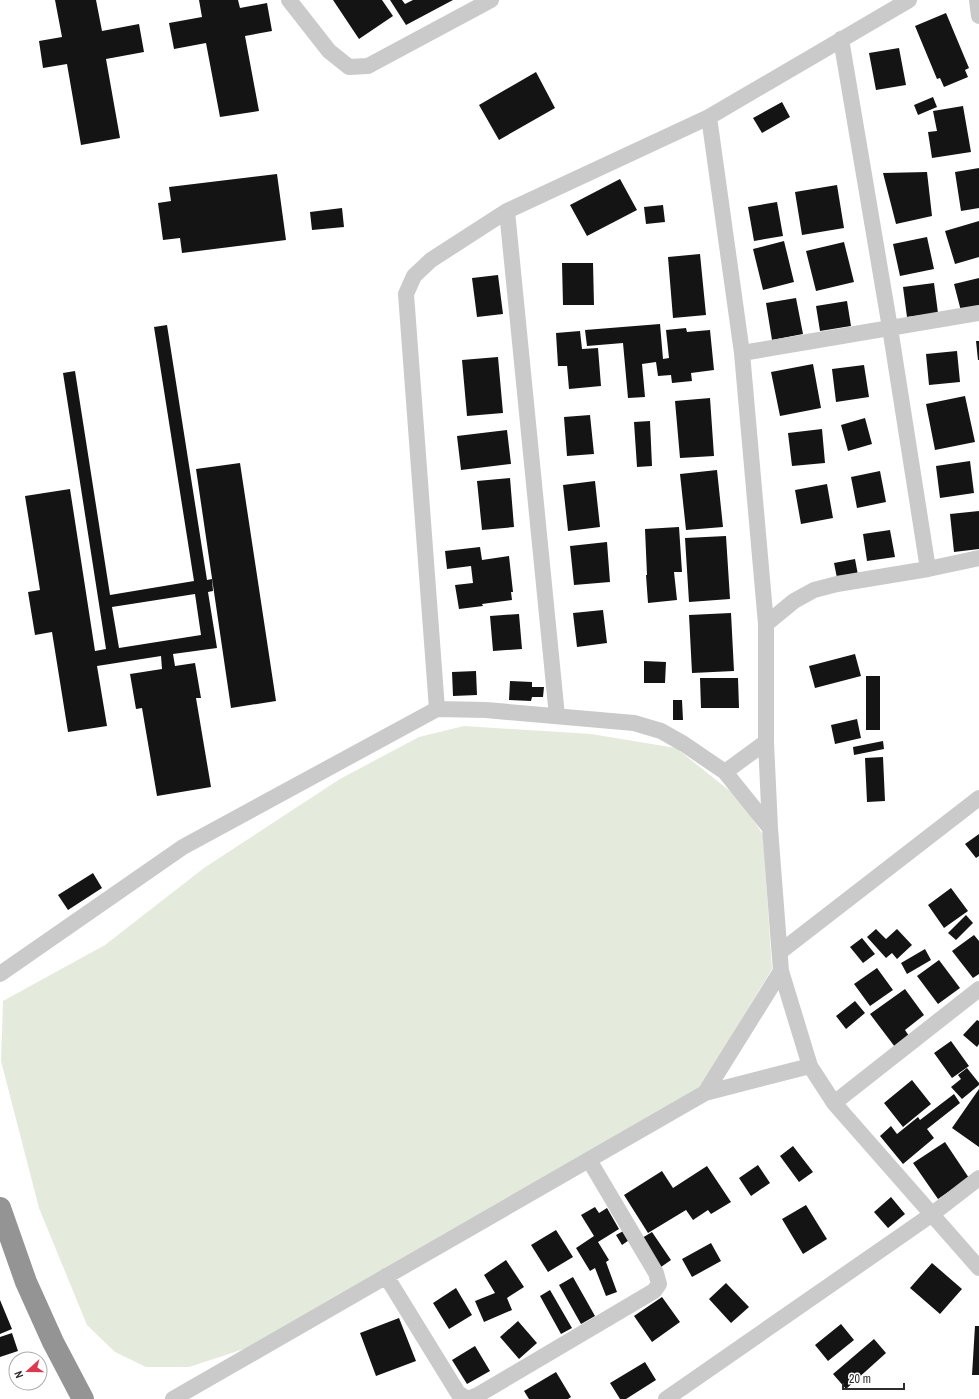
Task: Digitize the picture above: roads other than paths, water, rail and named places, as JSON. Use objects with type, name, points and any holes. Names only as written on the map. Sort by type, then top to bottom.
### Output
[{"type":"highway","points":[[0,1208],[3,1230],[77,1396]]},
{"type":"street","points":[[289,0],[329,51],[349,67],[368,66],[491,0]]},
{"type":"street","points":[[437,709],[406,294],[414,276],[431,260],[507,211],[709,117],[909,0]]},
{"type":"street","points":[[977,0],[979,16]]},
{"type":"street","points":[[841,39],[890,328],[928,569]]},
{"type":"street","points":[[709,117],[742,353],[766,624],[766,742],[770,828],[781,971],[810,1066],[834,1103],[979,1268]]},
{"type":"street","points":[[507,211],[557,716]]},
{"type":"street","points":[[742,353],[979,313]]},
{"type":"street","points":[[766,624],[794,601],[814,590],[838,584],[928,569],[979,558]]},
{"type":"street","points":[[0,974],[182,848],[437,709],[486,710],[634,723],[661,731],[684,744],[725,772],[770,828]]},
{"type":"street","points":[[725,772],[766,742]]},
{"type":"street","points":[[780,952],[979,798]]},
{"type":"street","points":[[705,1093],[781,971]]},
{"type":"street","points":[[834,1103],[979,989]]},
{"type":"street","points":[[173,1399],[705,1093],[810,1066]]},
{"type":"street","points":[[386,1276],[458,1393],[468,1399],[478,1395],[654,1291],[659,1284],[656,1273],[588,1160]]},
{"type":"street","points":[[666,1399],[931,1215],[979,1178]]}]
